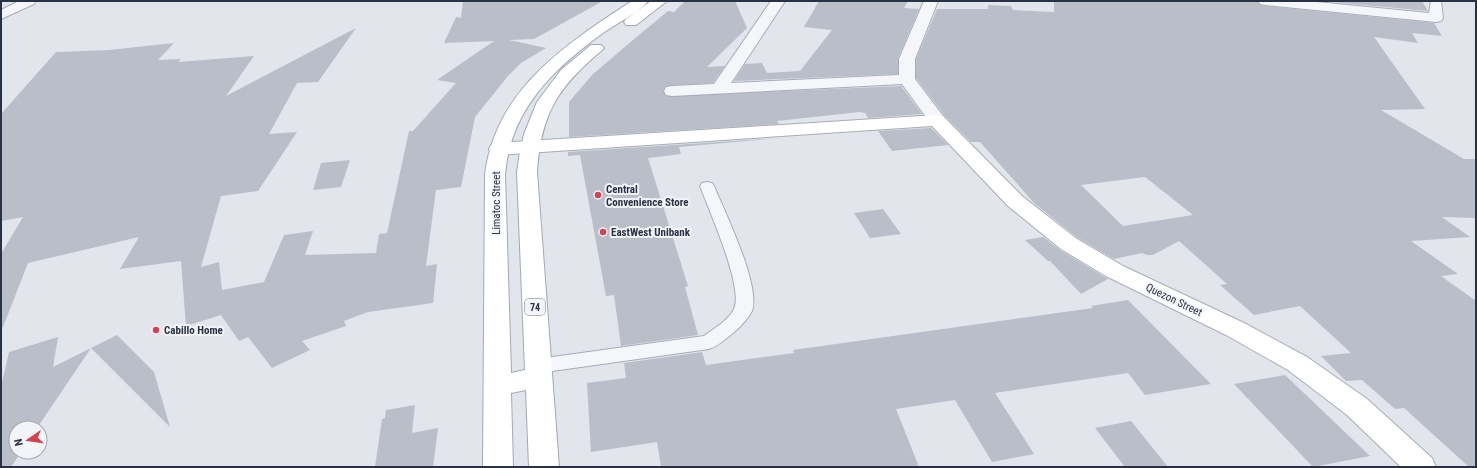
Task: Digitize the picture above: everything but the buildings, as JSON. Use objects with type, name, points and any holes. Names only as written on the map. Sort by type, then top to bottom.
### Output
[{"type":"main road","name":"Limatoc Street","points":[[498,467],[495,175],[498,149],[506,126],[536,82],[562,58],[641,1]]},
{"type":"main road","name":"74","points":[[544,467],[527,172],[528,146],[547,98],[560,83],[593,50],[660,1]]},
{"type":"main road","points":[[498,149],[937,120]]},
{"type":"main road","name":"Quezon Street","points":[[937,120],[990,178],[1033,218],[1070,245],[1114,270],[1259,341],[1302,366],[1356,407],[1421,467]]},
{"type":"main road","points":[[497,386],[538,372]]},
{"type":"street","points":[[1,15],[29,1]]},
{"type":"street","points":[[719,88],[778,1]]},
{"type":"street","points":[[931,1],[907,59],[906,79],[937,120]]},
{"type":"street","points":[[1265,1],[1436,18],[1436,3]]},
{"type":"street","points":[[672,91],[906,79]]},
{"type":"lane","points":[[538,372],[709,342],[732,324],[744,310],[744,289],[734,255],[707,186]]},
{"type":"place","name":"Central Convenience Store","points":[[598,195]]},
{"type":"place","name":"EastWest Unibank","points":[[603,232]]},
{"type":"place","name":"Cabillo Home","points":[[156,330]]}]
